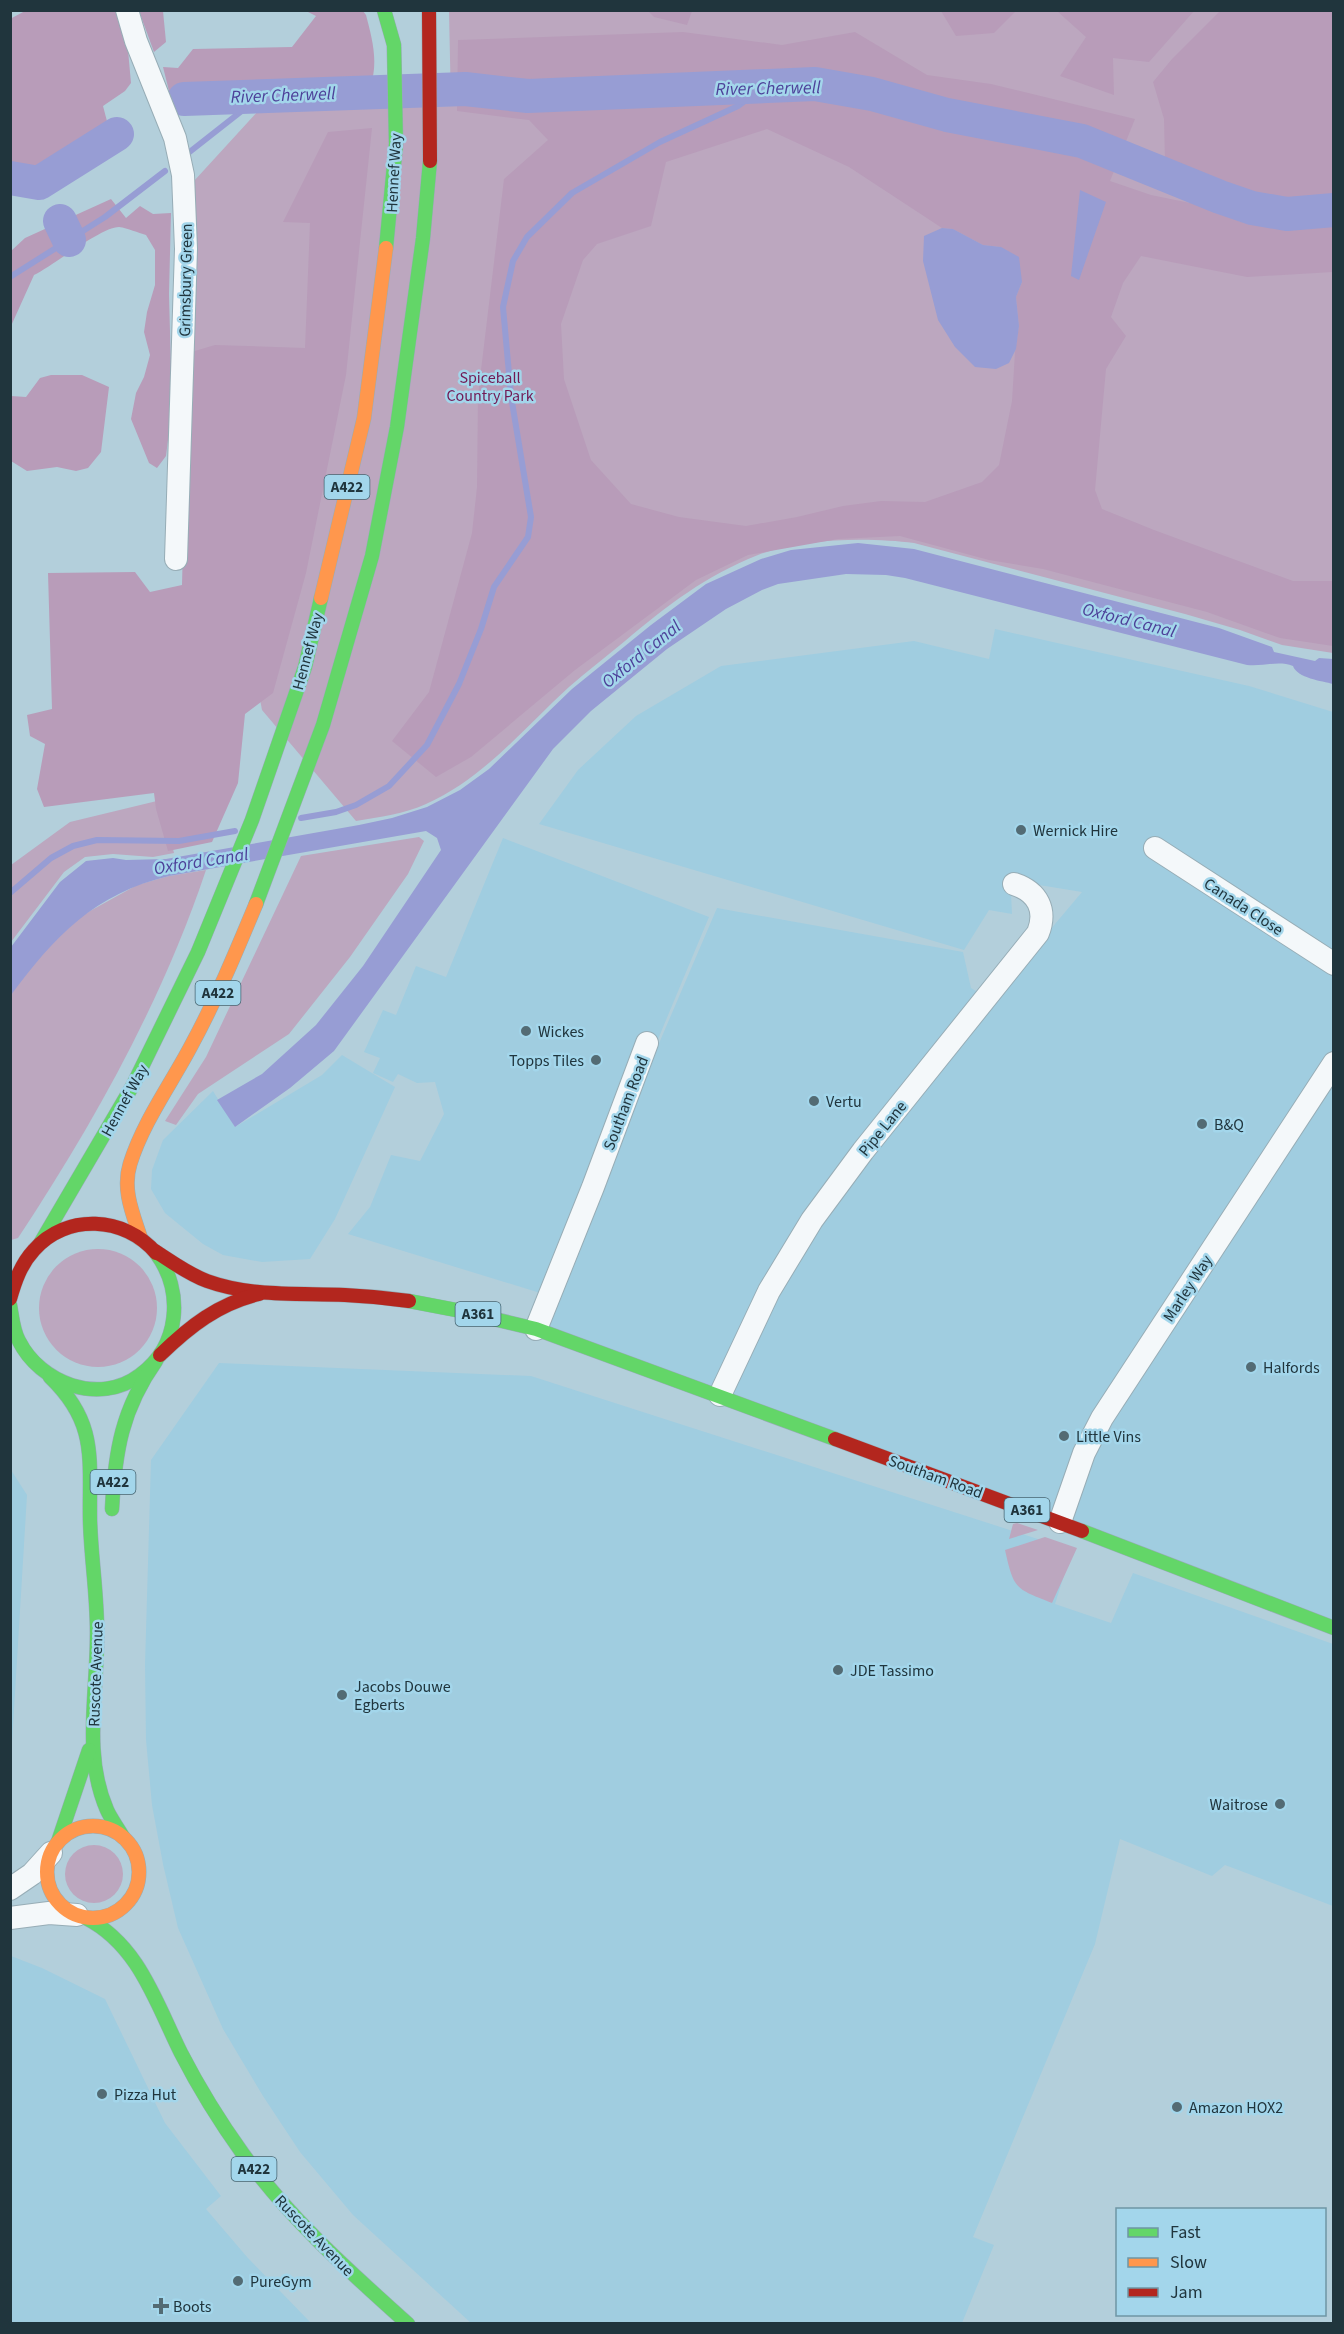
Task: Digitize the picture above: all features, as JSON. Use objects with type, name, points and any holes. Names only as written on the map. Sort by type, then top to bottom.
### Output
[{"type":"main road","name":"Hennef Way","points":[[41,1242],[133,1085],[198,952],[252,820],[305,668],[364,418],[380,303],[396,144],[394,45],[384,10]]},
{"type":"main road","name":"Hennef Way","points":[[141,1239],[128,1199],[130,1164],[146,1128],[192,1045],[226,976],[266,880],[331,702],[372,556],[397,427],[423,238],[431,145],[429,17]]},
{"type":"main road","name":"Southam Road","points":[[41,1242],[59,1230],[80,1224],[101,1224],[122,1228],[141,1239],[178,1268],[202,1279],[258,1294]]},
{"type":"main road","points":[[10,1271],[23,1262],[41,1242]]},
{"type":"main road","points":[[50,1377],[71,1387],[94,1390],[118,1386],[139,1376],[158,1358],[171,1335],[176,1314],[175,1291],[167,1270],[155,1251]]},
{"type":"main road","points":[[10,1299],[14,1280],[23,1262]]},
{"type":"main road","name":"Southam Road","points":[[158,1358],[206,1314],[238,1298],[258,1294],[330,1294],[376,1297],[488,1316],[536,1329],[720,1395],[1060,1522],[1334,1628]]},
{"type":"main road","points":[[10,1305],[16,1338],[26,1356]]},
{"type":"main road","points":[[10,1346],[26,1356]]},
{"type":"main road","name":"Ruscote Avenue","points":[[26,1356],[66,1390],[73,1401],[89,1444],[91,1552],[97,1611],[92,1736],[95,1774],[106,1812],[123,1837]]},
{"type":"main road","name":"A422","points":[[111,1527],[118,1439],[135,1392],[158,1358]]},
{"type":"main road","name":"Ruscote Avenue","points":[[97,1611],[107,1575]]},
{"type":"main road","name":"Ruscote Avenue","points":[[55,1848],[81,1776],[92,1736]]},
{"type":"main road","points":[[138,1915],[139,1876],[135,1855],[123,1837],[111,1830],[97,1826],[82,1827],[69,1833],[55,1848],[48,1872],[51,1890],[66,1910],[81,1916],[101,1917],[115,1913],[127,1903],[135,1891],[139,1876]]},
{"type":"main road","name":"Ruscote Avenue","points":[[81,1916],[95,1920],[110,1932],[147,1980],[202,2090],[253,2168],[288,2210],[322,2245],[408,2324]]},
{"type":"main road","name":"Ruscote Avenue","points":[[141,1947],[147,1980]]},
{"type":"street","name":"Grimsbury Green","points":[[127,10],[136,41],[172,130],[183,175],[186,210],[182,419],[176,559]]},
{"type":"street","name":"Canada Close","points":[[1155,848],[1334,964]]},
{"type":"street","name":"Pipe Lane","points":[[720,1395],[769,1291],[812,1220],[863,1150],[1038,933],[1042,918],[1038,901],[1025,888],[1014,884]]},
{"type":"street","name":"Southam Road","points":[[536,1329],[647,1043]]},
{"type":"street","name":"Marley Way","points":[[1060,1522],[1084,1453],[1102,1418],[1334,1063]]},
{"type":"street","points":[[10,1889],[32,1874],[55,1848]]},
{"type":"street","points":[[10,1918],[50,1913],[81,1916]]},
{"type":"shaded area","points":[[995,629],[1249,686],[1333,712],[1333,1628],[536,1329],[550,1296],[348,1234],[370,1207],[391,1155],[420,1161],[444,1114],[435,1082],[417,1083],[398,1074],[393,1082],[373,1073],[380,1058],[364,1052],[383,1010],[396,1015],[416,966],[446,977],[503,838],[709,917],[555,1286],[717,908],[963,952],[971,988],[991,1000],[1082,892],[1015,881],[1011,893],[1012,914],[989,910],[964,950],[539,824],[578,770],[636,716],[721,666],[914,641],[989,659]]},
{"type":"shaded area","points":[[342,1055],[395,1087],[335,1219],[310,1259],[262,1262],[223,1255],[203,1244],[165,1213],[151,1189],[152,1170],[163,1140],[213,1091],[235,1127],[322,1075]]},
{"type":"shaded area","name":"Jacobs Douwe Egberts","points":[[219,1363],[531,1376],[1072,1550],[1055,1604],[1111,1623],[1133,1573],[1333,1644],[1333,1906],[1225,1865],[1212,1876],[1120,1839],[1095,1944],[973,2237],[994,2245],[962,2323],[471,2323],[353,2215],[300,2152],[223,2029],[178,1928],[152,1805],[146,1740],[145,1665],[151,1460]]},
{"type":"shaded area","points":[[11,1470],[27,1495],[11,1759]]},
{"type":"shaded area","points":[[11,1956],[42,1968],[105,1999],[165,2123],[221,2196],[206,2209],[247,2257],[311,2323],[11,2323]]},
{"type":"green space","points":[[1221,10],[1333,11],[1333,201],[1308,206],[1251,200],[1165,162],[1164,119],[1153,82],[1172,59]]},
{"type":"green space","points":[[25,11],[116,11],[128,50],[131,83],[125,91],[103,106],[108,125],[40,172],[11,166],[10,19]]},
{"type":"green space","points":[[139,11],[163,11],[166,42],[154,52]]},
{"type":"green space","points":[[306,11],[363,11],[366,15],[374,51],[373,78],[370,87],[200,90],[177,95],[169,91],[163,67],[178,68],[193,49],[292,47],[316,16]]},
{"type":"green space","name":"Spiceball Country Park","points":[[449,11],[1333,11],[1333,653],[1282,645],[1185,614],[914,543],[835,540],[794,545],[775,549],[739,563],[704,582],[672,604],[576,681],[485,767],[447,793],[409,810],[356,821],[262,710],[215,460],[190,417],[194,181],[258,111],[451,106]]},
{"type":"green space","points":[[648,11],[692,11],[687,25],[654,17]]},
{"type":"green space","points":[[941,11],[1016,11],[994,33],[956,36]]},
{"type":"green space","points":[[1057,11],[1194,11],[1149,62],[1113,58],[1114,95],[1060,76],[1086,37]]},
{"type":"green space","points":[[683,32],[782,45],[855,32],[927,75],[991,84],[1135,119],[1110,181],[1151,195],[1239,213],[1333,221],[1333,272],[1247,277],[1141,256],[1123,283],[1111,317],[1126,336],[1106,369],[1095,490],[1102,509],[1154,530],[1293,581],[1333,581],[1333,646],[1280,638],[1207,612],[1043,569],[989,560],[900,536],[838,539],[748,555],[696,580],[575,670],[471,757],[436,777],[392,741],[429,692],[472,533],[477,487],[478,395],[504,179],[548,140],[529,120],[457,111],[458,40]],"holes":[[[767,129],[849,167],[942,228],[953,229],[983,245],[1001,247],[1022,282],[1016,297],[1019,326],[1012,401],[999,465],[982,482],[925,502],[881,501],[843,506],[746,526],[679,517],[631,504],[591,460],[564,379],[561,324],[583,260],[597,244],[651,226],[666,162]]]},
{"type":"green space","points":[[372,128],[346,375],[306,573],[273,693],[245,714],[238,783],[212,842],[168,851],[156,809],[154,793],[44,807],[37,789],[45,744],[30,736],[27,715],[52,709],[48,573],[135,572],[150,592],[182,585],[188,353],[215,345],[305,348],[310,223],[283,222],[328,132]]},
{"type":"green space","points":[[111,199],[126,218],[140,206],[153,214],[171,213],[169,294],[172,408],[166,456],[157,468],[149,463],[131,419],[136,393],[144,377],[150,355],[144,332],[155,285],[155,250],[146,235],[119,227],[111,229],[89,240],[34,275],[11,326],[11,251],[25,238]]},
{"type":"green space","points":[[51,375],[82,375],[109,387],[101,452],[88,468],[76,471],[57,467],[27,471],[11,461],[11,396],[26,397],[40,378]]},
{"type":"green space","points":[[161,800],[174,853],[153,857],[113,854],[85,857],[64,872],[11,942],[11,865],[70,822]]},
{"type":"green space","points":[[419,837],[424,841],[408,874],[350,957],[289,1034],[198,1094],[176,1125],[165,1121],[206,1057],[301,856]]},
{"type":"green space","points":[[206,870],[169,967],[124,1060],[46,1195],[18,1238],[11,1240],[10,995],[44,951],[81,916],[137,885],[169,876]]},
{"type":"green space","points":[[98,1249],[121,1253],[140,1266],[153,1285],[157,1308],[153,1331],[140,1350],[121,1363],[98,1367],[75,1363],[56,1350],[43,1331],[39,1308],[43,1285],[56,1266],[75,1253]]},
{"type":"green space","points":[[1017,1523],[1038,1530],[1009,1539],[1013,1524]]},
{"type":"green space","points":[[1045,1537],[1077,1548],[1052,1603],[1018,1586],[1011,1573],[1005,1550]]},
{"type":"green space","points":[[94,1845],[105,1847],[118,1858],[123,1874],[121,1885],[110,1898],[94,1903],[83,1901],[70,1890],[65,1874],[67,1863],[78,1850]]},
{"type":"water","points":[[1080,190],[1106,202],[1079,280],[1071,276]]},
{"type":"water","points":[[942,228],[953,229],[983,245],[1001,247],[1019,257],[1022,282],[1016,297],[1019,326],[1016,349],[1009,363],[996,369],[975,367],[955,347],[938,320],[923,261],[924,236]]},
{"type":"water","name":"Oxford Canal","points":[[858,543],[914,549],[1219,628],[1272,647],[1274,652],[1315,661],[1319,658],[1333,659],[1333,684],[1305,676],[1287,664],[1247,665],[905,578],[846,574],[778,584],[726,609],[667,649],[591,711],[553,749],[334,1051],[290,1088],[235,1127],[217,1100],[262,1074],[316,1025],[363,966],[441,850],[437,838],[426,831],[169,876],[142,884],[119,894],[78,920],[44,954],[11,995],[11,947],[60,882],[86,861],[113,858],[166,859],[359,825],[427,807],[460,790],[489,769],[572,689],[706,584],[761,559],[791,550]]},
{"type":"waterway","name":"River Cherwell","points":[[184,99],[465,89],[528,96],[815,84],[872,94],[947,115],[1082,141],[1252,208],[1287,214],[1334,210]]},
{"type":"waterway","points":[[301,818],[336,812],[356,805],[389,786],[427,745],[459,684],[481,629],[494,587],[528,537],[531,517],[511,396],[503,307],[513,261],[527,237],[572,193],[660,142],[738,106],[763,87]]},
{"type":"waterway","points":[[187,154],[262,95]]},
{"type":"waterway","name":"River Cherwell","points":[[10,178],[39,183],[117,134]]},
{"type":"waterway","points":[[10,277],[105,217],[165,171]]},
{"type":"waterway","points":[[60,221],[69,240]]},
{"type":"waterway","points":[[10,893],[51,858],[73,846],[97,840],[179,841],[235,831]]},
{"type":"traffic: fast","points":[[384,10],[394,45],[396,144],[386,248]]},
{"type":"traffic: fast","points":[[256,904],[323,725],[372,556],[397,427],[423,238],[430,161]]},
{"type":"traffic: fast","points":[[41,1242],[133,1085],[198,952],[252,820],[305,667],[321,598]]},
{"type":"traffic: fast","points":[[10,1305],[17,1337],[29,1356],[41,1368],[56,1378],[89,1389],[107,1389],[124,1384],[140,1375],[153,1363],[170,1334],[174,1317],[174,1301],[171,1284],[156,1253]]},
{"type":"traffic: fast","points":[[409,1301],[536,1329],[835,1439]]},
{"type":"traffic: fast","points":[[112,1509],[115,1468],[122,1431],[135,1396],[156,1361]]},
{"type":"traffic: fast","points":[[50,1377],[76,1410],[88,1443],[97,1623],[93,1747],[100,1789],[109,1813],[123,1837]]},
{"type":"traffic: fast","points":[[1082,1531],[1334,1628]]},
{"type":"traffic: fast","points":[[58,1842],[89,1750]]},
{"type":"traffic: fast","points":[[86,1918],[120,1943],[133,1959],[154,1995],[202,2092],[234,2142],[261,2178],[321,2244],[408,2324]]},
{"type":"traffic: slow","points":[[321,598],[364,418],[386,248]]},
{"type":"traffic: slow","points":[[141,1239],[128,1193],[130,1164],[142,1133],[209,1011],[256,904]]},
{"type":"traffic: slow","points":[[93,1826],[110,1830],[125,1840],[135,1855],[139,1872],[135,1889],[125,1904],[110,1914],[93,1918],[76,1914],[61,1904],[51,1889],[47,1872],[51,1855],[61,1840],[76,1830],[93,1826]]},
{"type":"traffic: jam","points":[[429,10],[430,161]]},
{"type":"traffic: jam","points":[[10,1299],[19,1273],[29,1255],[47,1238],[62,1230],[78,1225],[112,1226],[143,1241],[156,1253]]},
{"type":"traffic: jam","points":[[155,1251],[200,1278],[241,1290],[361,1296],[409,1301]]},
{"type":"traffic: jam","points":[[160,1355],[205,1317],[244,1298],[259,1294]]},
{"type":"traffic: jam","points":[[835,1439],[1082,1531]]},
{"type":"place","name":"Wernick Hire","points":[[1021,830]]},
{"type":"place","name":"Wickes","points":[[526,1031]]},
{"type":"place","name":"Topps Tiles","points":[[596,1060]]},
{"type":"place","name":"Vertu","points":[[814,1101]]},
{"type":"place","name":"B&Q","points":[[1202,1124]]},
{"type":"place","name":"Halfords","points":[[1251,1367]]},
{"type":"place","name":"Little Vins","points":[[1064,1436]]},
{"type":"place","name":"JDE Tassimo","points":[[838,1670]]},
{"type":"place","name":"Jacobs Douwe Egberts","points":[[342,1695]]},
{"type":"place","name":"Waitrose","points":[[1280,1804]]},
{"type":"place","name":"Pizza Hut","points":[[102,2094]]},
{"type":"place","name":"Amazon HOX2","points":[[1177,2107]]},
{"type":"place","name":"PureGym","points":[[238,2281]]},
{"type":"place","name":"Boots","points":[[161,2306]]}]
